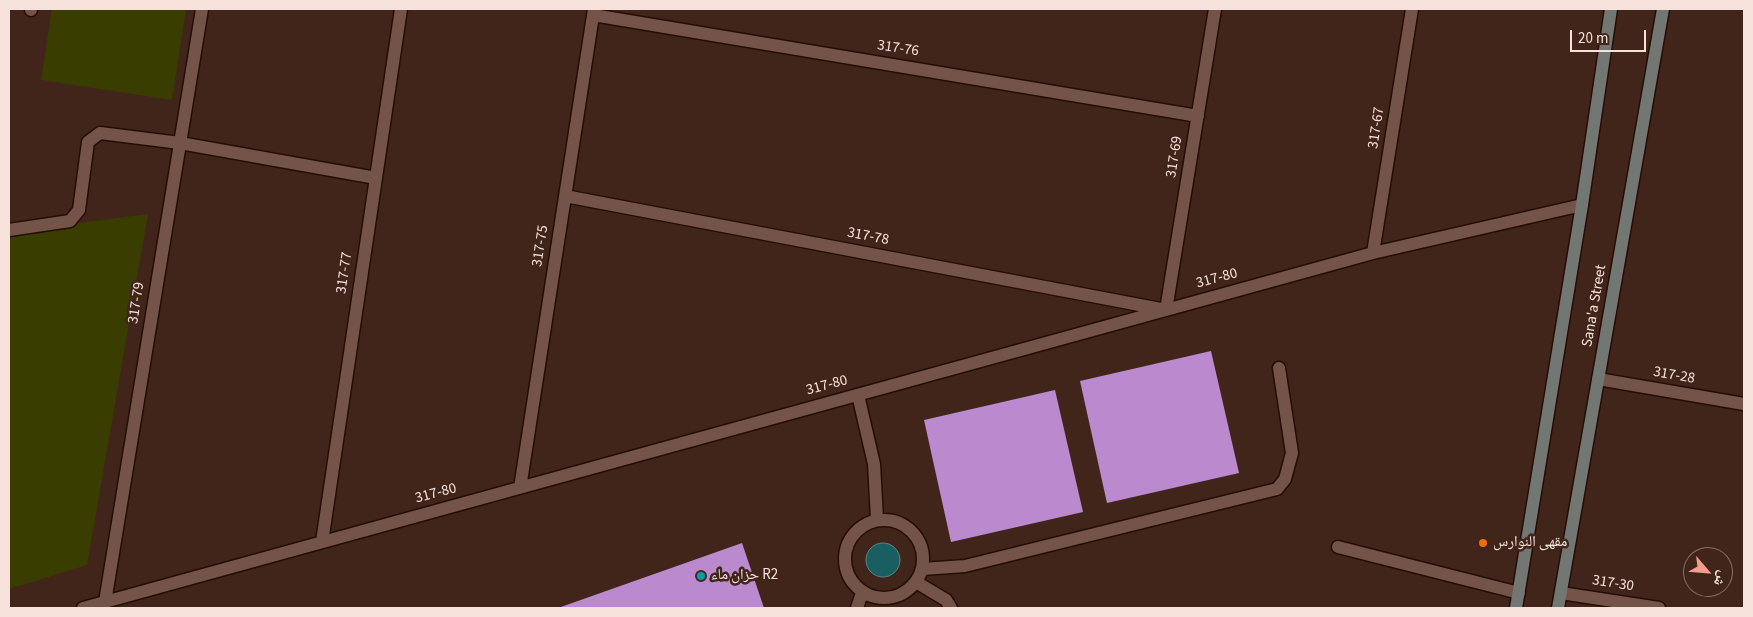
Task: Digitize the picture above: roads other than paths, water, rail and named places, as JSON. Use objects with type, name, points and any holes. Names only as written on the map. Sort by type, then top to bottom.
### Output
[{"type":"street","name":"317-79","points":[[105,602],[202,9]]},
{"type":"street","name":"317-77","points":[[322,542],[401,9]]},
{"type":"street","name":"317-69","points":[[1166,310],[1215,9]]},
{"type":"street","name":"317-67","points":[[1373,253],[1412,9]]},
{"type":"street","name":"Sana'a Street","points":[[1516,608],[1582,205],[1611,9]]},
{"type":"street","name":"Sana'a Street","points":[[1558,608],[1663,9]]},
{"type":"street","name":"317-76","points":[[594,12],[1198,116]]},
{"type":"street","name":"317-75","points":[[520,488],[594,12]]},
{"type":"street","points":[[9,230],[70,221],[79,210],[88,142],[100,133],[180,143],[376,178]]},
{"type":"street","name":"317-78","points":[[565,196],[1166,310]]},
{"type":"street","name":"317-80","points":[[82,608],[1373,253],[1582,205]]},
{"type":"street","points":[[922,569],[965,566],[1277,489],[1285,480],[1292,453],[1279,368]]},
{"type":"street","name":"317-28","points":[[1598,380],[1744,404]]},
{"type":"street","points":[[858,395],[874,464],[877,519]]},
{"type":"street","points":[[877,519],[896,520],[913,531],[922,549],[922,569],[916,582],[900,595],[881,599],[862,593],[846,574],[844,551],[856,530],[877,519]]},
{"type":"street","points":[[1338,547],[1519,593]]},
{"type":"street","points":[[916,582],[946,600],[951,608]]},
{"type":"street","points":[[857,608],[862,593]]},
{"type":"street","name":"317-30","points":[[1561,593],[1659,608]]},
{"type":"water","points":[[883,543],[890,544],[895,548],[899,553],[899,567],[895,572],[890,576],[883,577],[876,576],[871,572],[867,567],[866,560],[867,553],[871,548],[876,544]]},
{"type":"place","name":"مقهى النوارس","points":[[1483,543]]},
{"type":"place","name":"حزان ماء R2","points":[[701,576]]}]
